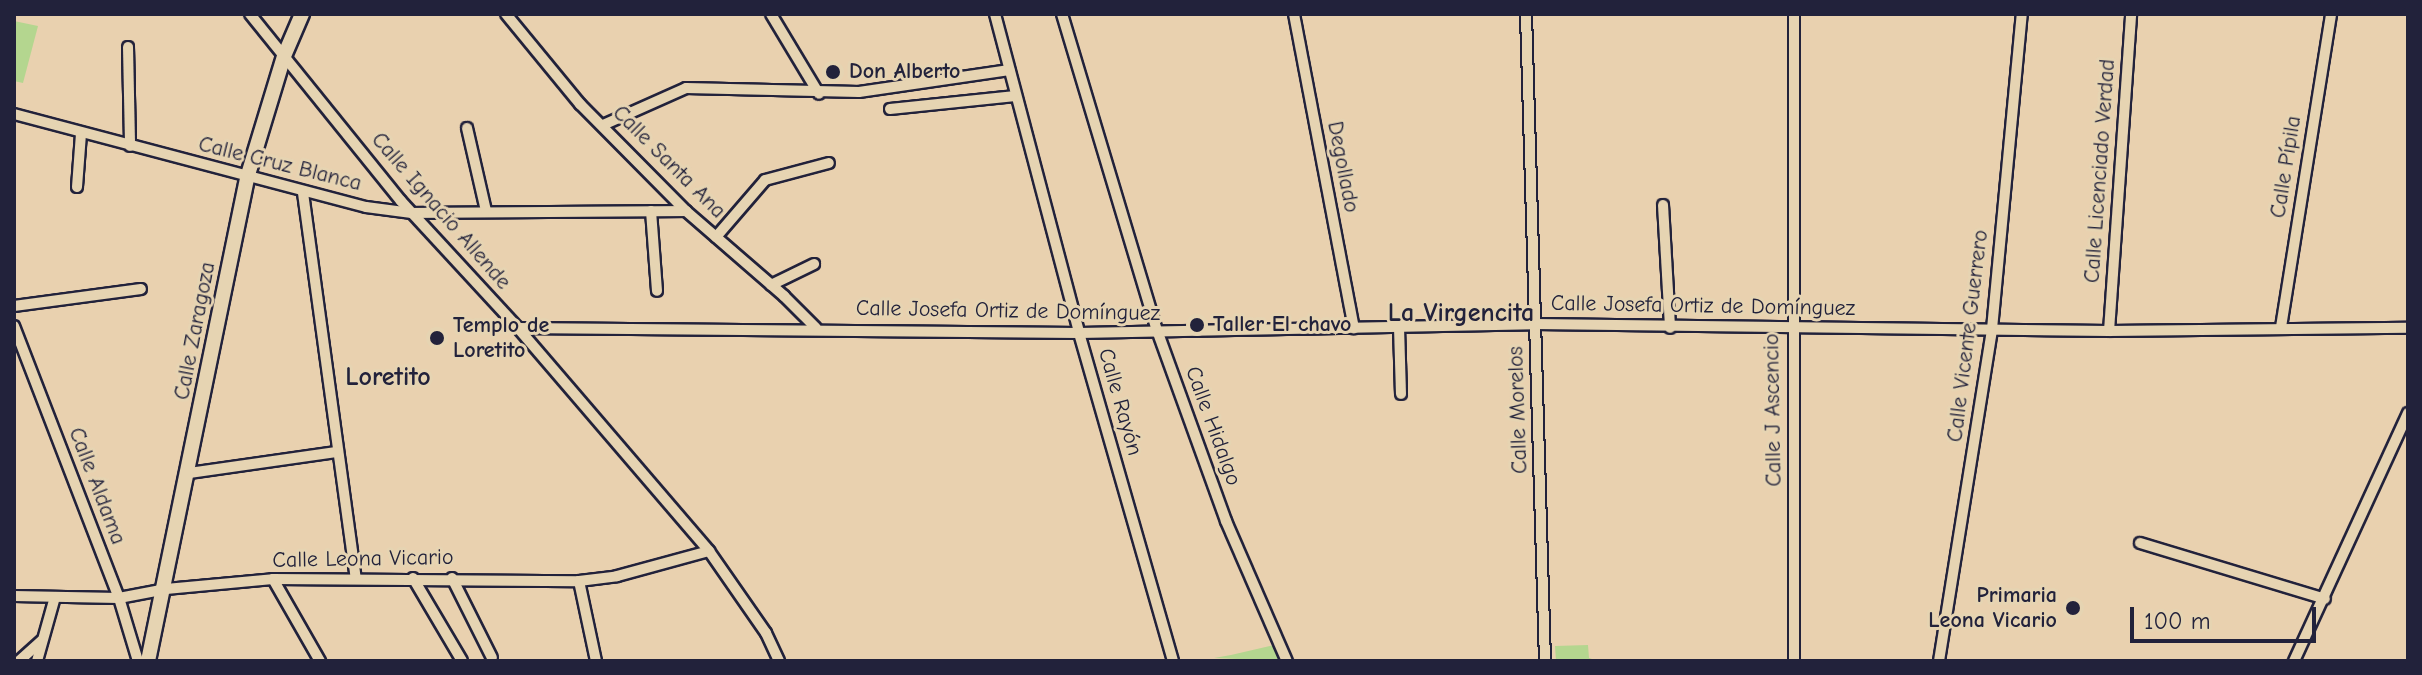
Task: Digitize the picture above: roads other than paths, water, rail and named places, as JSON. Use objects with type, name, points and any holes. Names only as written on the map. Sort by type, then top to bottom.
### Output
[{"type":"street","name":"Calle Ignacio Allende","points":[[250,14],[412,213],[518,328],[709,551],[766,633],[779,661]]},
{"type":"street","name":"Calle Zaragoza","points":[[148,661],[166,589],[247,178],[284,56],[302,14]]},
{"type":"street","name":"Calle Santa Ana","points":[[506,14],[580,104],[686,211],[816,328]]},
{"type":"street","points":[[771,14],[819,94]]},
{"type":"street","name":"Calle Rayón","points":[[995,14],[1079,333],[1173,661]]},
{"type":"street","name":"Calle Hidalgo","points":[[1062,14],[1158,333],[1226,521],[1287,661]]},
{"type":"street","name":"Degollado","points":[[1294,14],[1354,328]]},
{"type":"street","name":"Calle Morelos","points":[[1526,14],[1545,661]]},
{"type":"street","name":"Calle J Ascencio","points":[[1794,14],[1791,327],[1794,661]]},
{"type":"street","name":"Calle Vicente Guerrero","points":[[1939,661],[1992,329],[2022,14]]},
{"type":"street","name":"Calle Licenciado Verdad","points":[[2109,331],[2131,14]]},
{"type":"street","name":"Calle Pípila","points":[[2281,327],[2331,14]]},
{"type":"street","points":[[128,47],[130,146]]},
{"type":"street","points":[[603,125],[686,88],[819,94],[859,92],[1009,70]]},
{"type":"street","points":[[890,109],[1015,96]]},
{"type":"street","name":"Calle Cruz Blanca","points":[[14,114],[303,193],[412,213],[686,211]]},
{"type":"street","points":[[467,128],[486,211]]},
{"type":"street","points":[[77,187],[81,134]]},
{"type":"street","points":[[716,237],[765,180],[829,163]]},
{"type":"street","points":[[303,193],[356,578]]},
{"type":"street","points":[[1663,205],[1670,328]]},
{"type":"street","points":[[651,211],[657,291]]},
{"type":"street","points":[[771,285],[814,264]]},
{"type":"street","points":[[14,306],[141,289]]},
{"type":"street","name":"Calle Josefa Ortiz de Domínguez","points":[[518,328],[1158,333],[1535,324],[2109,331],[2408,328]]},
{"type":"street","name":"Calle Aldama","points":[[14,326],[119,598],[138,661]]},
{"type":"street","points":[[1399,327],[1401,394]]},
{"type":"street","points":[[2294,661],[2408,413]]},
{"type":"street","points":[[189,473],[337,452]]},
{"type":"street","points":[[2140,543],[2325,599]]},
{"type":"street","name":"Calle Leona Vicario","points":[[14,596],[119,598],[166,589],[273,579],[579,581],[617,576],[709,551]]},
{"type":"street","points":[[413,578],[462,661]]},
{"type":"street","points":[[452,578],[492,658]]},
{"type":"street","points":[[273,579],[320,661]]},
{"type":"street","points":[[579,581],[596,661]]},
{"type":"street","points":[[37,661],[55,597]]},
{"type":"street","points":[[19,661],[43,639]]},
{"type":"place","name":"Don Alberto","points":[[833,72]]},
{"type":"place","name":"Taller El chavo","points":[[1197,325]]},
{"type":"place","name":"Templo de Loretito","points":[[437,338]]},
{"type":"place","name":"Primaria Leona Vicario","points":[[2073,608]]},
{"type":"district","name":"La Virgencita","points":[[1461,314]]},
{"type":"district","name":"Loretito","points":[[388,378]]}]
